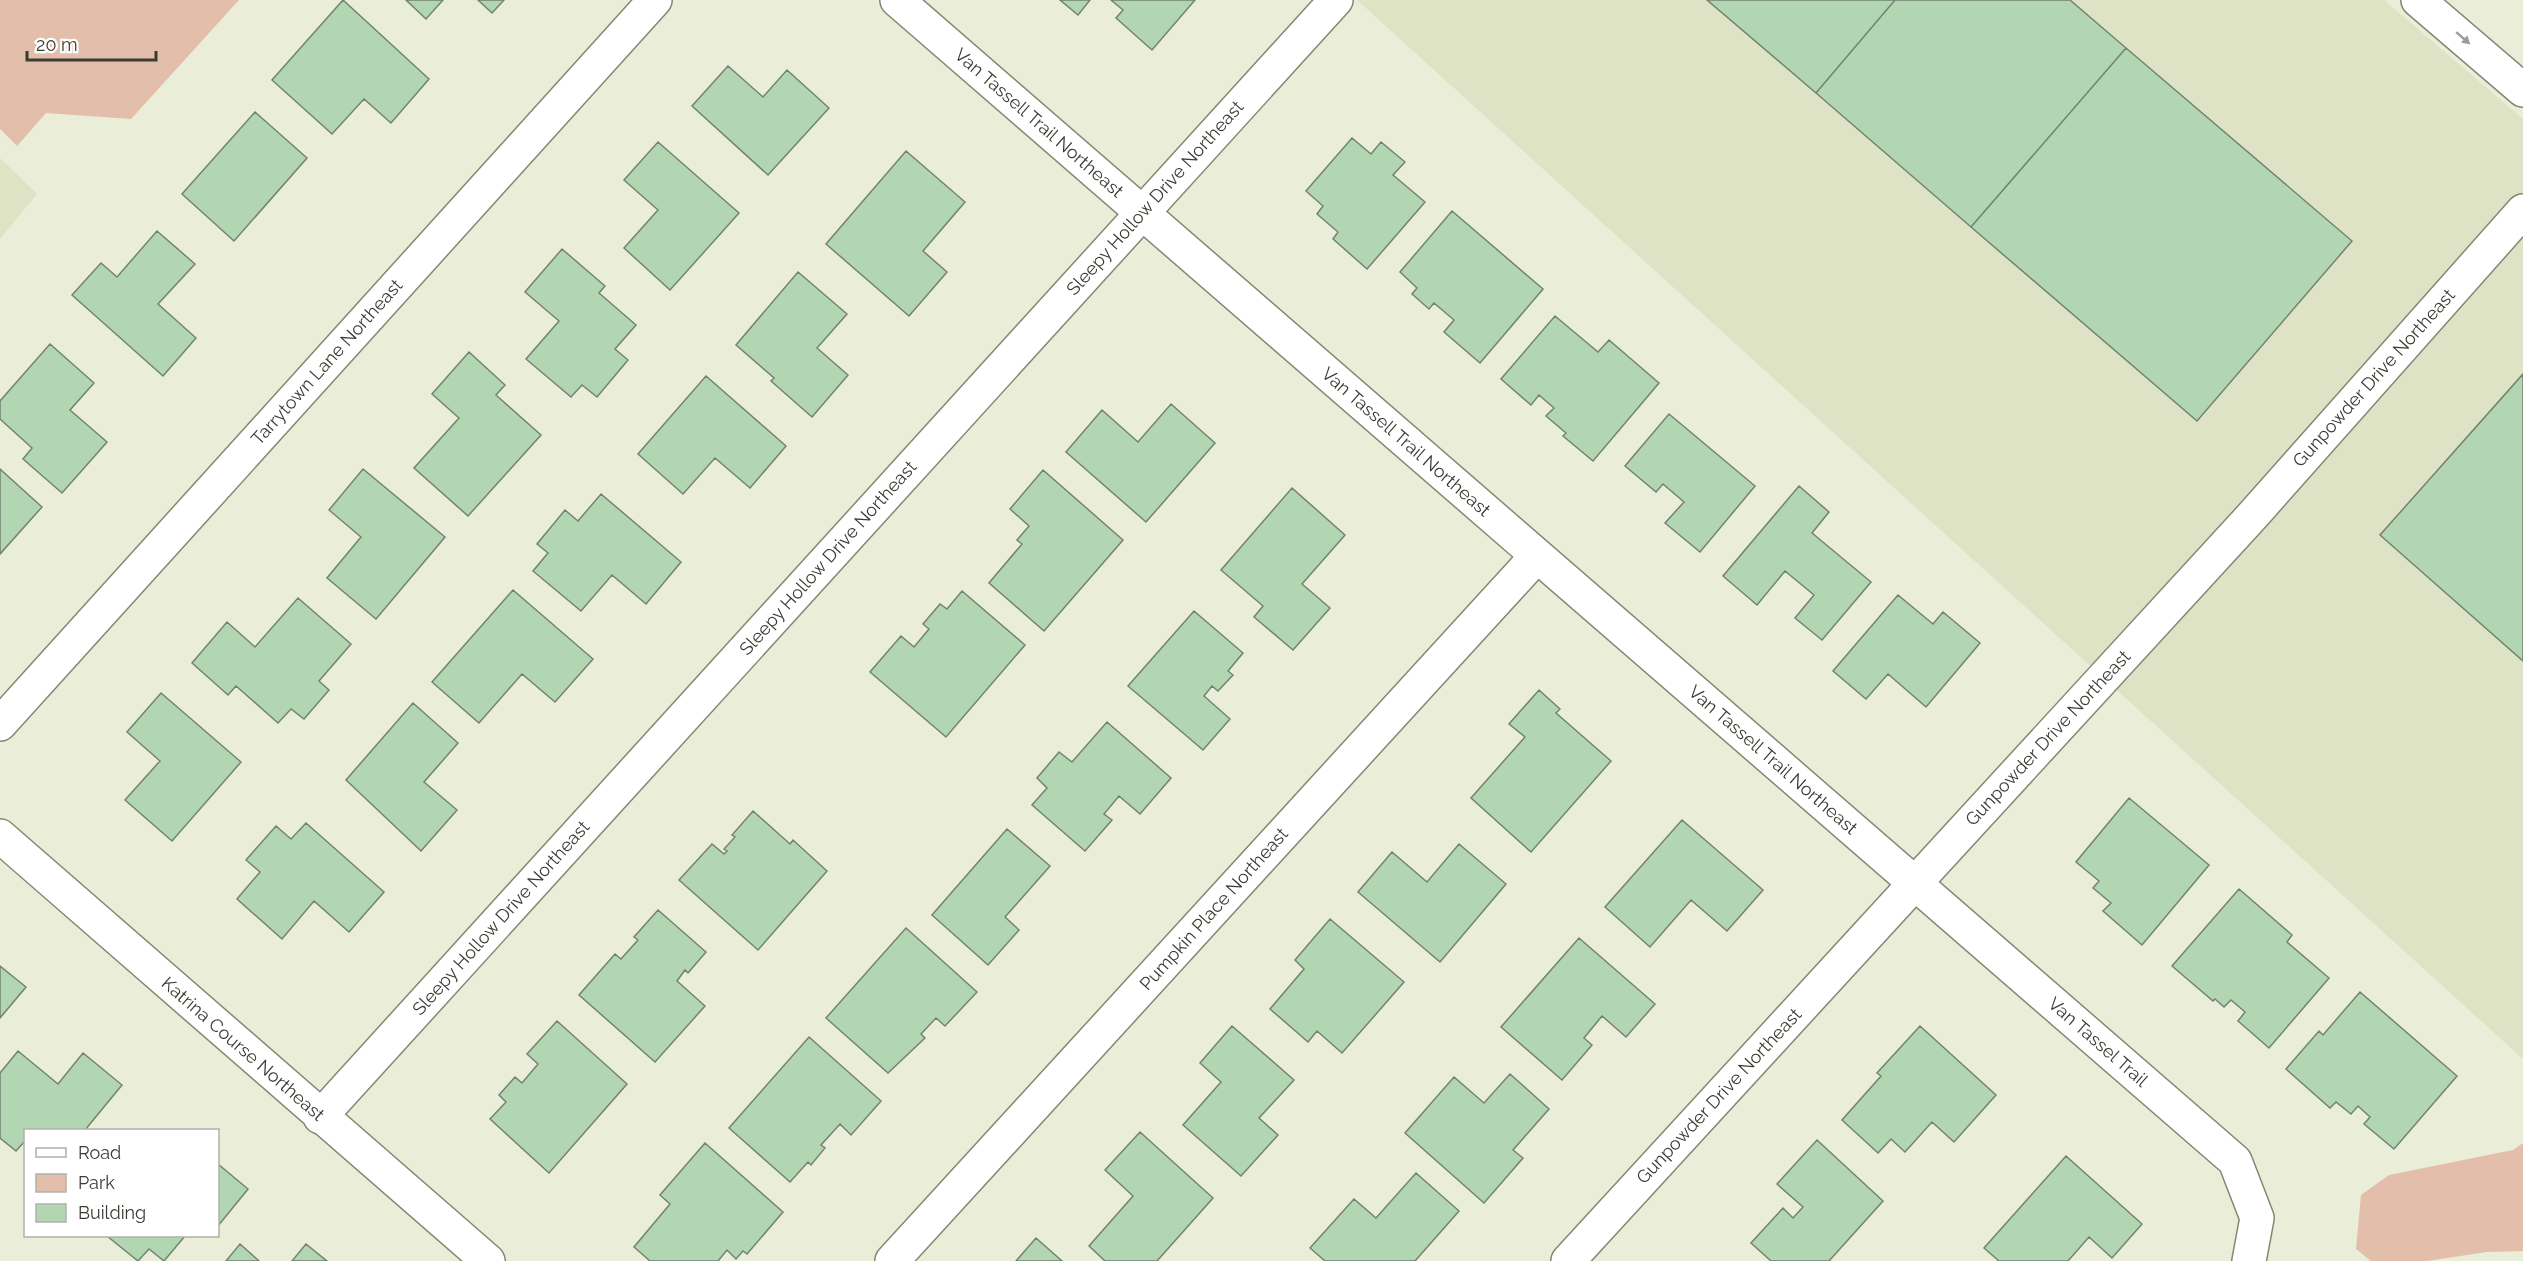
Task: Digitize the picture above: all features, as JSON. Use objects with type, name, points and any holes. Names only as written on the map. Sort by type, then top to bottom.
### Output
[{"type":"street","name":"Tarrytown Lane Northeast","points":[[0,724],[655,0]]},
{"type":"street","name":"Van Tassell Trail Northeast","points":[[897,0],[1916,883]]},
{"type":"street","name":"Sleepy Hollow Drive Northeast","points":[[320,1117],[1336,0]]},
{"type":"street","points":[[2418,0],[2523,90]]},
{"type":"street","name":"Gunpowder Drive Northeast","points":[[1568,1261],[2254,514],[2523,211]]},
{"type":"street","name":"Pumpkin Place Northeast","points":[[892,1261],[1536,556]]},
{"type":"street","name":"Katrina Course Northeast","points":[[0,836],[488,1261]]},
{"type":"street","name":"Van Tassel Trail","points":[[1916,883],[2235,1161],[2257,1218],[2249,1261]]},
{"type":"shaded area","points":[[1357,0],[2384,0],[2523,119],[2523,1059]]},
{"type":"shaded area","points":[[0,158],[37,194],[0,239]]},
{"type":"green space","points":[[0,0],[239,0],[131,119],[46,113],[17,146],[0,129]]},
{"type":"green space","points":[[2523,1143],[2523,1251],[2487,1252],[2427,1261],[2371,1261],[2356,1249],[2361,1195],[2389,1175],[2513,1150]]},
{"type":"building","points":[[343,0],[429,79],[391,123],[364,99],[332,134],[272,80]]},
{"type":"building","points":[[406,0],[443,0],[426,19]]},
{"type":"building","points":[[478,0],[504,0],[492,13]]},
{"type":"building","points":[[1060,0],[1090,0],[1078,15]]},
{"type":"building","points":[[1111,0],[1195,0],[1152,50],[1116,18],[1123,10]]},
{"type":"building","points":[[1707,0],[1895,0],[1816,93]]},
{"type":"building","points":[[1895,0],[2070,0],[2126,48],[1971,227],[1816,93]]},
{"type":"building","points":[[2126,48],[2352,241],[2197,421],[1971,227]]},
{"type":"building","points":[[728,66],[763,97],[787,70],[829,108],[768,175],[692,106]]},
{"type":"building","points":[[255,112],[307,158],[234,241],[182,194]]},
{"type":"building","points":[[1352,138],[1371,154],[1381,142],[1405,162],[1393,175],[1425,202],[1367,269],[1333,239],[1338,232],[1317,214],[1323,206],[1306,191]]},
{"type":"building","points":[[658,142],[739,213],[670,290],[624,248],[658,210],[624,180]]},
{"type":"building","points":[[906,151],[965,202],[923,251],[947,272],[909,316],[826,244]]},
{"type":"building","points":[[1452,211],[1543,289],[1480,363],[1444,332],[1454,320],[1434,303],[1429,309],[1412,294],[1417,288],[1400,272]]},
{"type":"building","points":[[157,231],[195,264],[158,304],[196,338],[163,376],[72,295],[101,263],[117,277]]},
{"type":"building","points":[[562,249],[605,286],[599,293],[636,325],[615,349],[628,360],[597,397],[582,385],[571,397],[526,359],[559,321],[525,292]]},
{"type":"building","points":[[798,272],[847,314],[817,348],[848,375],[812,417],[771,381],[774,378],[736,345]]},
{"type":"building","points":[[1555,316],[1598,352],[1609,340],[1659,383],[1593,461],[1563,436],[1566,433],[1546,416],[1554,408],[1539,395],[1531,405],[1501,379]]},
{"type":"building","points":[[50,344],[94,383],[70,410],[107,442],[62,493],[23,459],[32,448],[0,419],[0,401]]},
{"type":"building","points":[[469,352],[505,385],[496,395],[541,435],[468,516],[414,468],[459,418],[432,394]]},
{"type":"building","points":[[2523,374],[2523,661],[2380,535]]},
{"type":"building","points":[[706,376],[786,446],[750,488],[715,458],[683,494],[638,454]]},
{"type":"building","points":[[1171,404],[1215,443],[1146,522],[1066,452],[1102,410],[1138,442]]},
{"type":"building","points":[[1669,414],[1755,486],[1700,552],[1665,523],[1684,502],[1663,484],[1656,492],[1625,466]]},
{"type":"building","points":[[0,469],[42,507],[0,554]]},
{"type":"building","points":[[363,469],[445,537],[376,619],[327,578],[361,537],[329,510]]},
{"type":"building","points":[[1043,470],[1123,540],[1044,631],[989,583],[1022,544],[1017,540],[1029,526],[1010,509]]},
{"type":"building","points":[[1799,486],[1829,512],[1812,533],[1871,582],[1822,640],[1795,618],[1814,595],[1785,571],[1757,605],[1723,576]]},
{"type":"building","points":[[1292,488],[1345,535],[1302,584],[1330,608],[1293,650],[1254,617],[1263,606],[1221,570]]},
{"type":"building","points":[[601,494],[681,562],[646,604],[612,575],[581,611],[533,571],[548,553],[537,544],[565,510],[578,521]]},
{"type":"building","points":[[513,590],[593,659],[555,702],[522,674],[479,723],[432,682]]},
{"type":"building","points":[[962,591],[1025,645],[946,737],[870,672],[901,636],[914,647],[929,629],[923,624],[940,604],[947,609]]},
{"type":"building","points":[[1898,595],[1933,624],[1943,612],[1980,643],[1926,707],[1888,674],[1866,699],[1833,671]]},
{"type":"building","points":[[298,598],[351,644],[319,681],[329,690],[304,719],[291,709],[278,723],[236,686],[228,695],[192,663],[227,622],[255,647]]},
{"type":"building","points":[[1194,611],[1243,653],[1228,671],[1233,675],[1218,691],[1212,686],[1204,696],[1230,719],[1203,750],[1128,686]]},
{"type":"building","points":[[1539,690],[1560,709],[1556,713],[1611,761],[1531,852],[1471,798],[1525,737],[1509,724]]},
{"type":"building","points":[[161,693],[241,762],[172,841],[125,800],[160,761],[127,732]]},
{"type":"building","points":[[413,703],[458,743],[424,782],[457,810],[421,851],[346,780]]},
{"type":"building","points":[[1107,722],[1171,778],[1140,814],[1119,796],[1104,814],[1112,820],[1085,851],[1032,805],[1047,788],[1037,778],[1059,752],[1072,762]]},
{"type":"building","points":[[2129,798],[2209,865],[2142,945],[2103,911],[2111,903],[2093,888],[2099,881],[2076,862]]},
{"type":"building","points":[[753,811],[790,844],[793,840],[827,871],[758,950],[679,880],[712,844],[724,854],[727,851],[724,849],[735,837],[732,835]]},
{"type":"building","points":[[1682,820],[1763,890],[1727,931],[1691,900],[1650,947],[1605,907]]},
{"type":"building","points":[[306,823],[384,892],[349,932],[314,901],[282,939],[237,899],[260,872],[246,860],[276,826],[291,839]]},
{"type":"building","points":[[1007,829],[1050,866],[1005,917],[1019,930],[988,965],[932,915]]},
{"type":"building","points":[[1459,844],[1506,884],[1440,962],[1358,892],[1392,852],[1427,882]]},
{"type":"building","points":[[2239,889],[2292,935],[2287,942],[2329,978],[2269,1048],[2238,1021],[2245,1012],[2231,1000],[2224,1007],[2215,999],[2213,1001],[2172,966]]},
{"type":"building","points":[[658,910],[706,952],[688,973],[685,970],[677,981],[705,1006],[655,1062],[579,995],[615,954],[621,959],[638,940],[634,937]]},
{"type":"building","points":[[1330,919],[1404,982],[1342,1053],[1317,1031],[1308,1042],[1270,1009],[1304,969],[1295,960]]},
{"type":"building","points":[[906,928],[977,992],[945,1026],[936,1018],[921,1034],[925,1038],[888,1073],[826,1018]]},
{"type":"building","points":[[1579,938],[1655,1004],[1626,1037],[1602,1016],[1584,1038],[1592,1045],[1562,1080],[1501,1027]]},
{"type":"building","points":[[0,966],[26,987],[0,1018]]},
{"type":"building","points":[[2360,992],[2457,1076],[2394,1149],[2364,1124],[2370,1117],[2358,1106],[2351,1114],[2336,1102],[2330,1108],[2286,1069],[2319,1031],[2323,1035]]},
{"type":"building","points":[[557,1021],[627,1084],[549,1173],[490,1119],[506,1102],[499,1095],[515,1077],[522,1083],[538,1064],[527,1054]]},
{"type":"building","points":[[1232,1026],[1294,1080],[1259,1118],[1278,1135],[1241,1176],[1183,1125],[1221,1082],[1200,1063]]},
{"type":"building","points":[[1920,1026],[1996,1095],[1954,1142],[1932,1122],[1905,1152],[1891,1139],[1878,1153],[1842,1120],[1881,1076],[1877,1073]]},
{"type":"building","points":[[809,1037],[881,1101],[851,1135],[840,1124],[821,1145],[825,1148],[811,1165],[808,1162],[790,1182],[729,1128]]},
{"type":"building","points":[[18,1051],[58,1084],[83,1053],[122,1085],[86,1129],[24,1129],[24,1142],[16,1151],[0,1138],[0,1073]]},
{"type":"building","points":[[1510,1074],[1549,1109],[1513,1150],[1523,1158],[1484,1203],[1405,1133],[1454,1077],[1484,1103]]},
{"type":"building","points":[[1140,1132],[1213,1198],[1157,1261],[1105,1261],[1089,1246],[1133,1196],[1105,1170]]},
{"type":"building","points":[[1817,1140],[1883,1201],[1829,1261],[1771,1261],[1751,1243],[1783,1208],[1793,1218],[1803,1207],[1777,1184]]},
{"type":"building","points":[[705,1143],[783,1212],[747,1254],[743,1251],[736,1259],[727,1250],[718,1261],[650,1261],[634,1247],[670,1204],[660,1195]]},
{"type":"building","points":[[2066,1156],[2142,1224],[2112,1258],[2089,1237],[2068,1261],[1999,1261],[1984,1248]]},
{"type":"building","points":[[219,1165],[248,1189],[219,1225]]},
{"type":"building","points":[[1416,1173],[1459,1211],[1415,1261],[1325,1261],[1310,1248],[1354,1199],[1376,1218]]},
{"type":"building","points":[[108,1237],[184,1237],[164,1261],[149,1249],[138,1261]]},
{"type":"building","points":[[1036,1238],[1062,1261],[1016,1261]]},
{"type":"building","points":[[240,1244],[259,1261],[226,1261]]},
{"type":"building","points":[[306,1244],[327,1261],[292,1261]]}]
